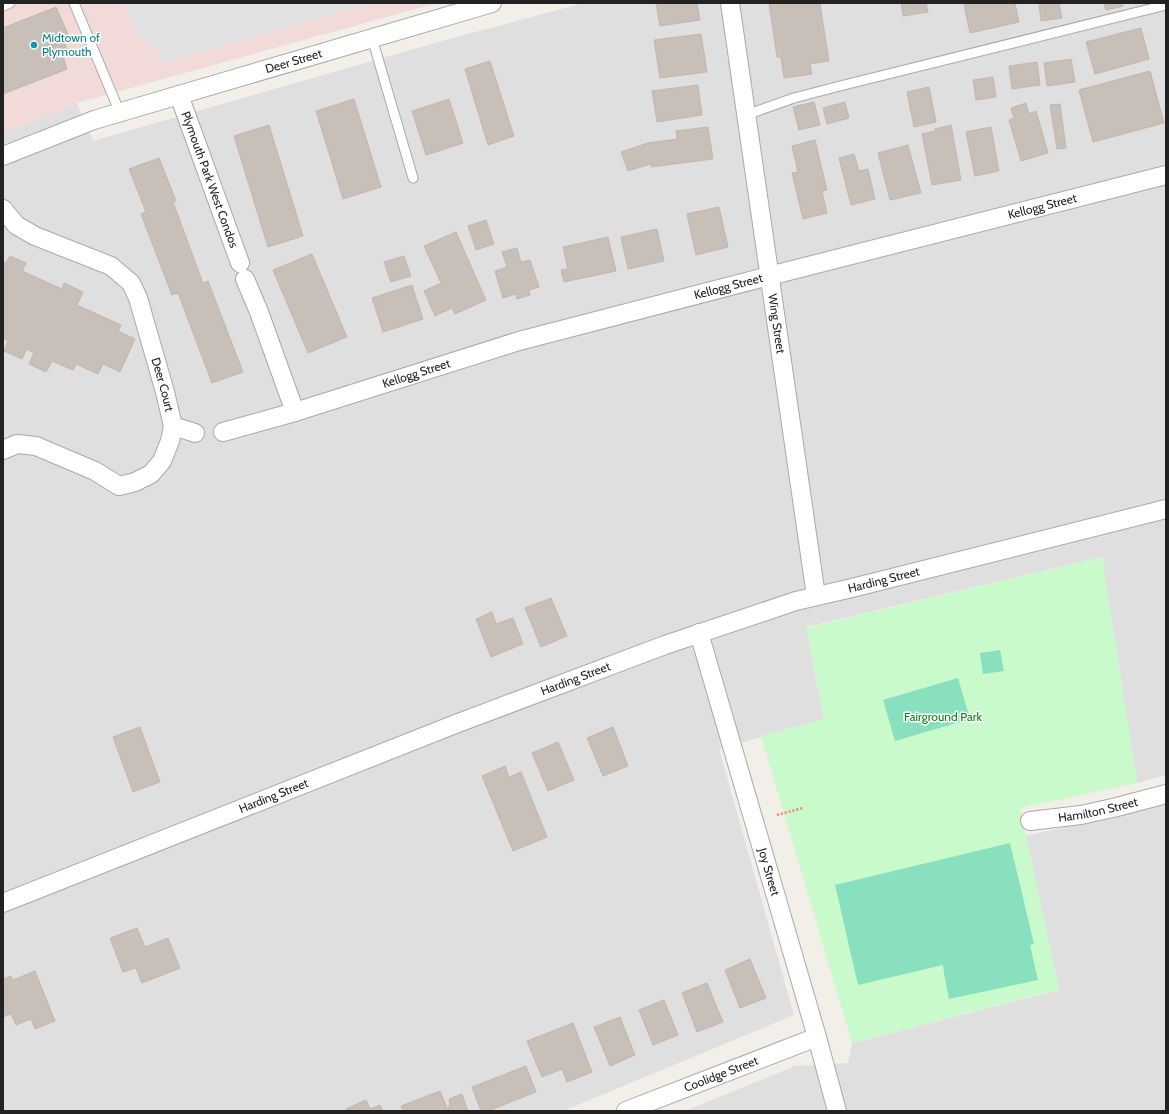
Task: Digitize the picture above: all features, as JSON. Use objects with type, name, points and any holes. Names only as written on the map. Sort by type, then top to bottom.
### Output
[{"type":"street","name":"Deer Street","points":[[3,156],[94,120],[492,3]]},
{"type":"street","name":"Wing Street","points":[[730,3],[816,596]]},
{"type":"street","name":"Plymouth Park West Condos","points":[[179,95],[295,412]]},
{"type":"street","name":"Kellogg Street","points":[[223,432],[295,412],[520,341],[1166,175]]},
{"type":"street","name":"Deer Court","points":[[3,208],[16,225],[35,236],[111,266],[131,283],[138,298],[165,392],[173,426],[170,441],[162,461],[154,470],[150,474],[135,482],[119,486],[95,471],[36,446],[17,444],[3,450]]},
{"type":"street","points":[[173,426],[195,433]]},
{"type":"street","name":"Harding Street","points":[[3,903],[453,725],[699,633],[796,600],[852,588],[1166,509]]},
{"type":"street","name":"Joy Street","points":[[699,633],[837,1111]]},
{"type":"street","name":"Hamilton Street","points":[[1030,820],[1081,815],[1166,794]]},
{"type":"street","name":"Coolidge Street","points":[[626,1111],[817,1038]]},
{"type":"lane","points":[[3,6],[10,3]]},
{"type":"lane","points":[[74,3],[120,113]]},
{"type":"lane","points":[[746,116],[794,98],[1166,5]]},
{"type":"lane","points":[[372,38],[413,178]]},
{"type":"path","points":[[777,816],[803,808]]},
{"type":"shaded area","points":[[3,3],[437,3],[77,103],[3,133]]},
{"type":"shaded area","points":[[124,3],[371,3],[162,64],[157,49],[137,36]]},
{"type":"shaded area","points":[[584,3],[1166,3],[1166,775],[1137,783],[1102,557],[806,627],[824,720],[719,749],[794,1015],[563,1111],[3,1111],[3,133],[77,103],[93,141],[449,39]]},
{"type":"shaded area","points":[[1166,804],[1166,1111],[685,1111],[795,1066],[848,1063],[852,1043],[1059,990],[1026,836]]},
{"type":"green space","name":"Fairground Park","points":[[1102,557],[1137,783],[1020,808],[1059,989],[852,1043],[761,736],[824,719],[806,628]]},
{"type":"green space","points":[[1000,650],[1004,671],[983,674],[980,653]]},
{"type":"green space","points":[[958,678],[970,719],[895,741],[883,700]]},
{"type":"green space","points":[[1010,843],[1034,944],[1030,945],[1038,980],[949,999],[943,965],[858,985],[835,885]]},
{"type":"building","points":[[656,3],[697,3],[700,20],[660,26]]},
{"type":"building","points":[[769,3],[824,3],[820,4],[829,61],[810,64],[812,74],[784,78],[781,57],[777,57]]},
{"type":"building","points":[[901,3],[926,3],[928,12],[903,16]]},
{"type":"building","points":[[971,3],[1015,3],[1019,22],[970,33],[964,5]]},
{"type":"building","points":[[1039,3],[1059,3],[1062,18],[1041,21]]},
{"type":"building","points":[[1104,3],[1123,3],[1123,6],[1106,10]]},
{"type":"building","name":"Midtown of Plymouth","points":[[56,7],[68,34],[62,37],[69,54],[63,56],[67,69],[3,94],[3,28]]},
{"type":"building","points":[[1141,28],[1149,59],[1095,74],[1086,42]]},
{"type":"building","points":[[701,34],[707,72],[660,78],[654,40]]},
{"type":"building","points":[[1071,59],[1075,82],[1047,86],[1044,63]]},
{"type":"building","points":[[490,61],[514,136],[488,145],[465,69]]},
{"type":"building","points":[[1037,62],[1040,85],[1012,89],[1009,66]]},
{"type":"building","points":[[1150,71],[1164,123],[1093,142],[1079,90]]},
{"type":"building","points":[[993,77],[996,97],[976,100],[973,80]]},
{"type":"building","points":[[698,85],[702,115],[657,122],[652,91]]},
{"type":"building","points":[[929,87],[936,122],[914,127],[907,92]]},
{"type":"building","points":[[354,99],[381,187],[343,199],[316,111]]},
{"type":"building","points":[[449,99],[463,143],[426,155],[412,111]]},
{"type":"building","points":[[814,102],[820,125],[799,130],[793,107]]},
{"type":"building","points":[[845,102],[849,118],[827,124],[823,108]]},
{"type":"building","points":[[1026,103],[1029,114],[1036,111],[1048,153],[1021,161],[1009,120],[1014,118],[1011,108]]},
{"type":"building","points":[[1060,104],[1066,148],[1057,149],[1050,105]]},
{"type":"building","points":[[269,125],[303,236],[268,247],[234,136]]},
{"type":"building","points":[[951,125],[961,180],[932,185],[922,134]]},
{"type":"building","points":[[708,127],[713,159],[651,167],[651,164],[628,171],[621,152],[648,143],[677,139],[676,131]]},
{"type":"building","points":[[991,127],[999,171],[975,176],[966,132]]},
{"type":"building","points":[[815,140],[827,190],[822,191],[827,213],[803,219],[792,173],[798,172],[792,146]]},
{"type":"building","points":[[908,145],[921,193],[890,200],[878,153]]},
{"type":"building","points":[[854,154],[859,171],[868,169],[875,199],[851,205],[839,158]]},
{"type":"building","points":[[159,158],[176,201],[173,202],[203,283],[208,281],[243,372],[212,383],[178,293],[172,295],[141,214],[146,212],[129,169]]},
{"type":"building","points":[[719,207],[728,247],[696,255],[687,214]]},
{"type":"building","points":[[486,220],[494,244],[476,250],[468,226]]},
{"type":"building","points":[[657,229],[664,261],[628,269],[621,237]]},
{"type":"building","points":[[456,232],[486,300],[455,314],[452,308],[435,316],[424,291],[441,283],[424,246]]},
{"type":"building","points":[[608,237],[616,271],[564,282],[561,270],[568,269],[563,247]]},
{"type":"building","points":[[517,248],[521,262],[530,260],[539,287],[529,290],[530,295],[517,299],[516,294],[503,298],[495,271],[507,267],[502,252]]},
{"type":"building","points":[[312,254],[347,337],[308,353],[273,270]]},
{"type":"building","points":[[10,256],[26,263],[22,271],[62,289],[64,283],[83,292],[77,305],[121,325],[118,331],[135,339],[120,372],[103,364],[98,374],[76,364],[73,370],[52,361],[46,372],[29,364],[34,353],[27,349],[22,359],[4,351],[8,341],[3,338],[3,262],[6,263]]},
{"type":"building","points":[[404,256],[411,276],[391,282],[384,262]]},
{"type":"building","points":[[412,285],[423,319],[383,332],[372,298]]},
{"type":"building","points":[[551,598],[567,636],[541,647],[525,608]]},
{"type":"building","points":[[492,612],[496,624],[513,618],[523,644],[491,657],[476,619]]},
{"type":"building","points":[[140,727],[160,782],[133,792],[113,737]]},
{"type":"building","points":[[613,727],[628,766],[603,776],[587,738]]},
{"type":"building","points":[[558,742],[574,780],[548,791],[532,753]]},
{"type":"building","points":[[505,766],[509,777],[521,772],[547,837],[513,851],[482,776]]},
{"type":"building","points":[[137,928],[145,947],[168,938],[180,968],[142,983],[136,968],[123,972],[110,938]]},
{"type":"building","points":[[750,959],[766,998],[740,1008],[725,970]]},
{"type":"building","points":[[35,971],[55,1021],[35,1029],[31,1019],[16,1025],[11,1014],[3,1017],[3,979],[11,976],[13,980]]},
{"type":"building","points":[[707,983],[723,1022],[697,1032],[682,993]]},
{"type":"building","points":[[664,1000],[678,1035],[653,1045],[639,1010]]},
{"type":"building","points":[[620,1017],[635,1055],[610,1066],[594,1027]]},
{"type":"building","points":[[573,1023],[592,1072],[567,1082],[562,1069],[542,1077],[527,1041]]},
{"type":"building","points":[[526,1066],[536,1092],[488,1111],[481,1111],[472,1087]]},
{"type":"building","points":[[440,1091],[448,1110],[450,1103],[449,1099],[462,1094],[468,1111],[403,1111],[401,1106]]},
{"type":"building","points":[[366,1100],[370,1109],[380,1105],[383,1111],[347,1111],[346,1109]]},
{"type":"place","name":"Midtown of Plymouth","points":[[34,45]]}]
